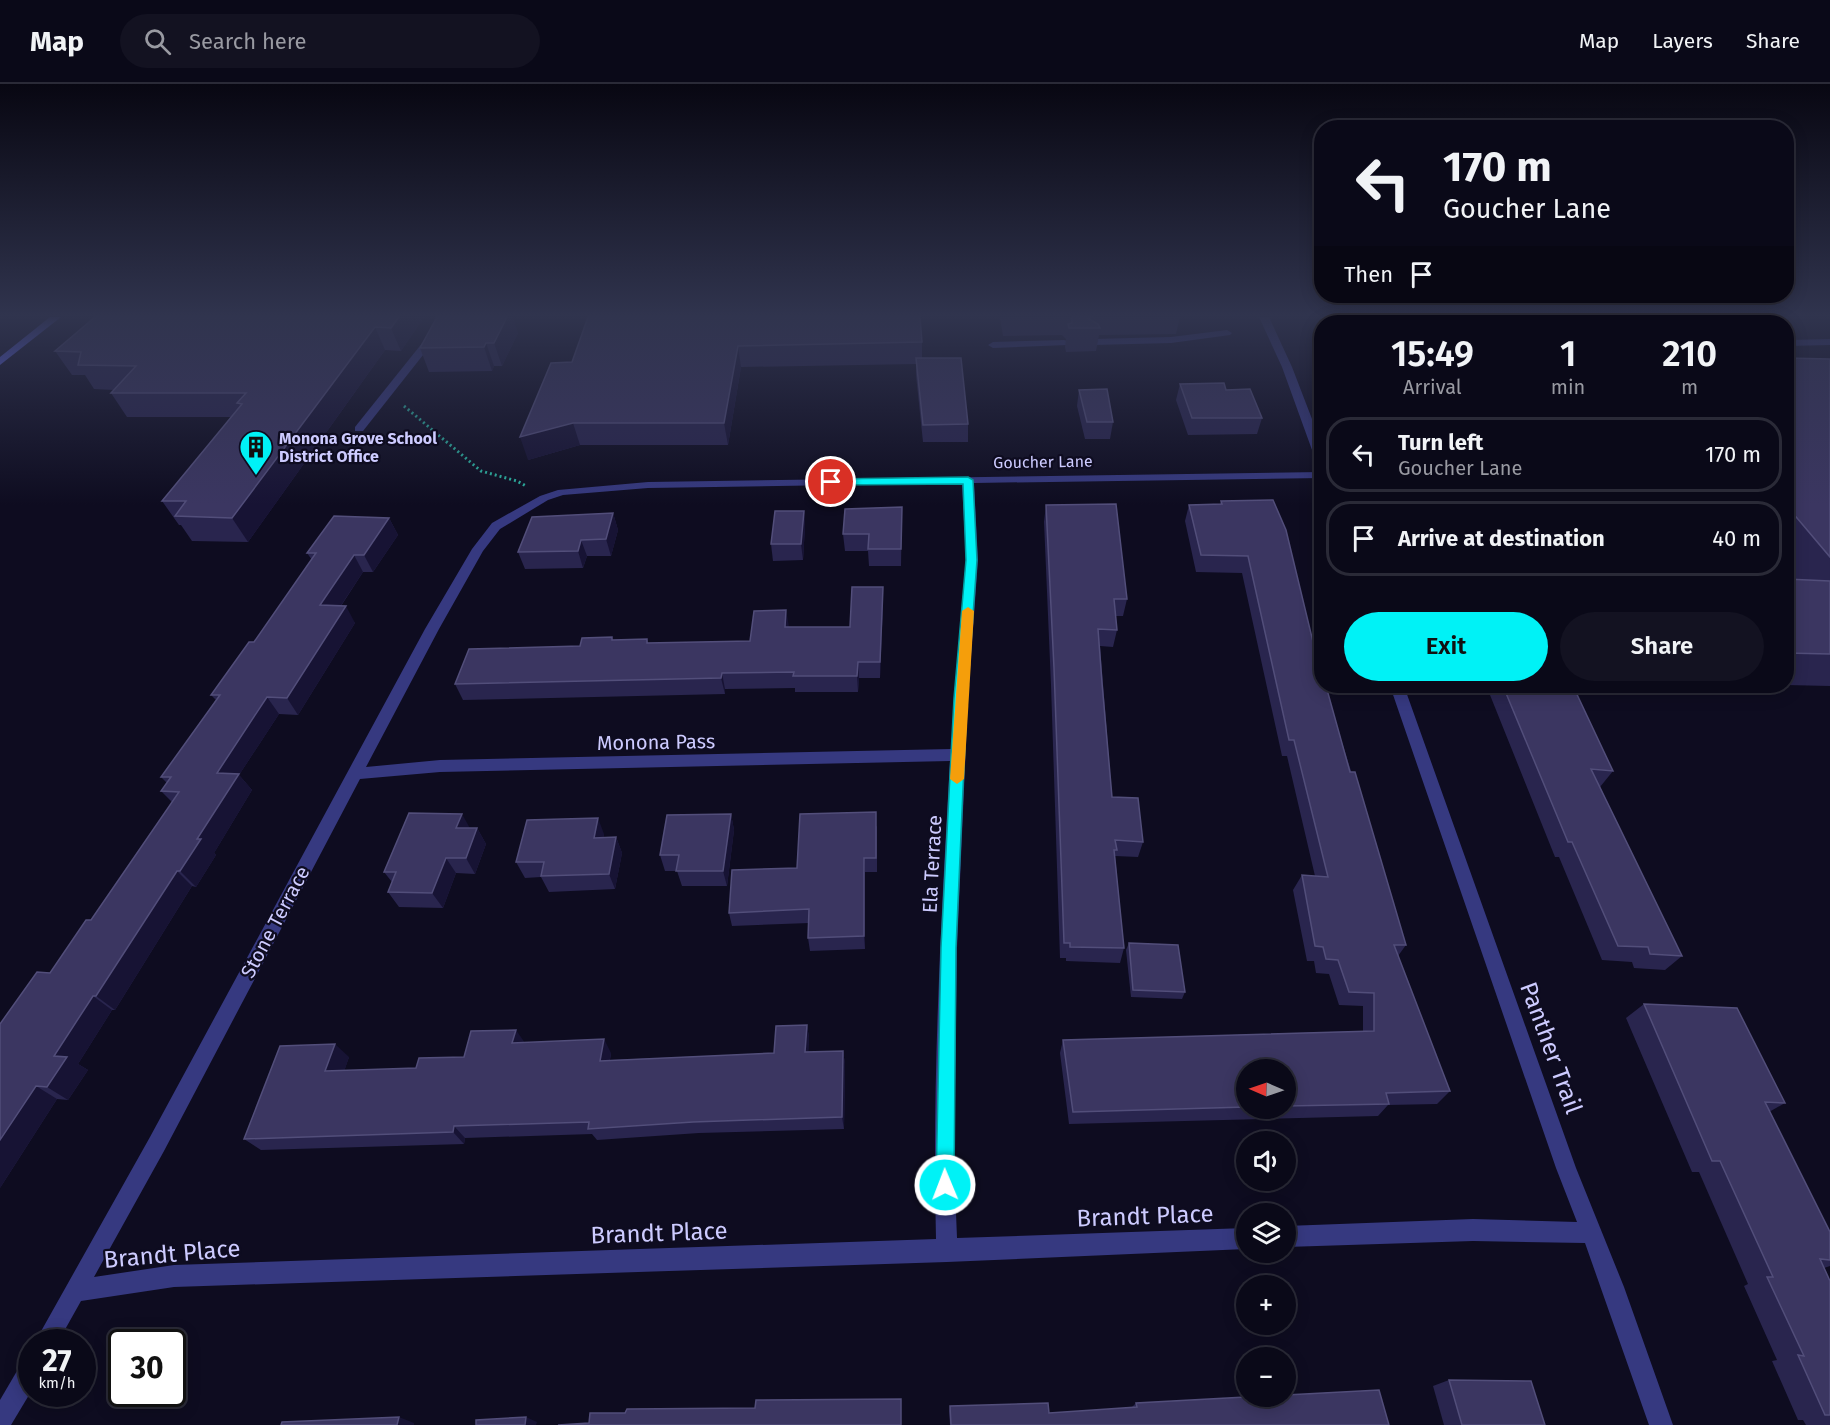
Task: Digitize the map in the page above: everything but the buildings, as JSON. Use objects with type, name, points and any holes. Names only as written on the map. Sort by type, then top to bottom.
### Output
[{"type":"street","points":[[360,429],[398,380]]},
{"type":"street","points":[[1292,380],[1314,440]]},
{"type":"street","name":"Goucher Lane","points":[[518,512],[544,498],[562,492],[648,484],[1160,476],[1314,476]]},
{"type":"street","name":"Ela Terrace","points":[[947,1251],[944,1163],[948,960],[958,755],[972,560],[968,480]]},
{"type":"street","name":"Stone Terrace","points":[[54,1329],[163,1133],[432,628],[478,549],[496,526],[518,512]]},
{"type":"street","name":"Panther Trail","points":[[1399,693],[1562,1157],[1592,1233],[1661,1425]]},
{"type":"street","name":"Monona Pass","points":[[354,774],[440,766],[734,762],[958,755]]},
{"type":"street","points":[[1296,1237],[1473,1230],[1592,1233]]},
{"type":"street","name":"Brandt Place","points":[[75,1292],[174,1276],[1236,1239]]},
{"type":"street","points":[[0,1422],[18,1391]]},
{"type":"path","points":[[388,392],[481,471],[517,481],[544,498]]},
{"type":"slow traffic","points":[[957,779],[968,611]]},
{"type":"place","name":"Monona Grove School District Office","points":[[256,476]]},
{"type":"route","points":[[831,482],[968,480],[972,560],[961,698],[948,948],[945,1185]]}]
